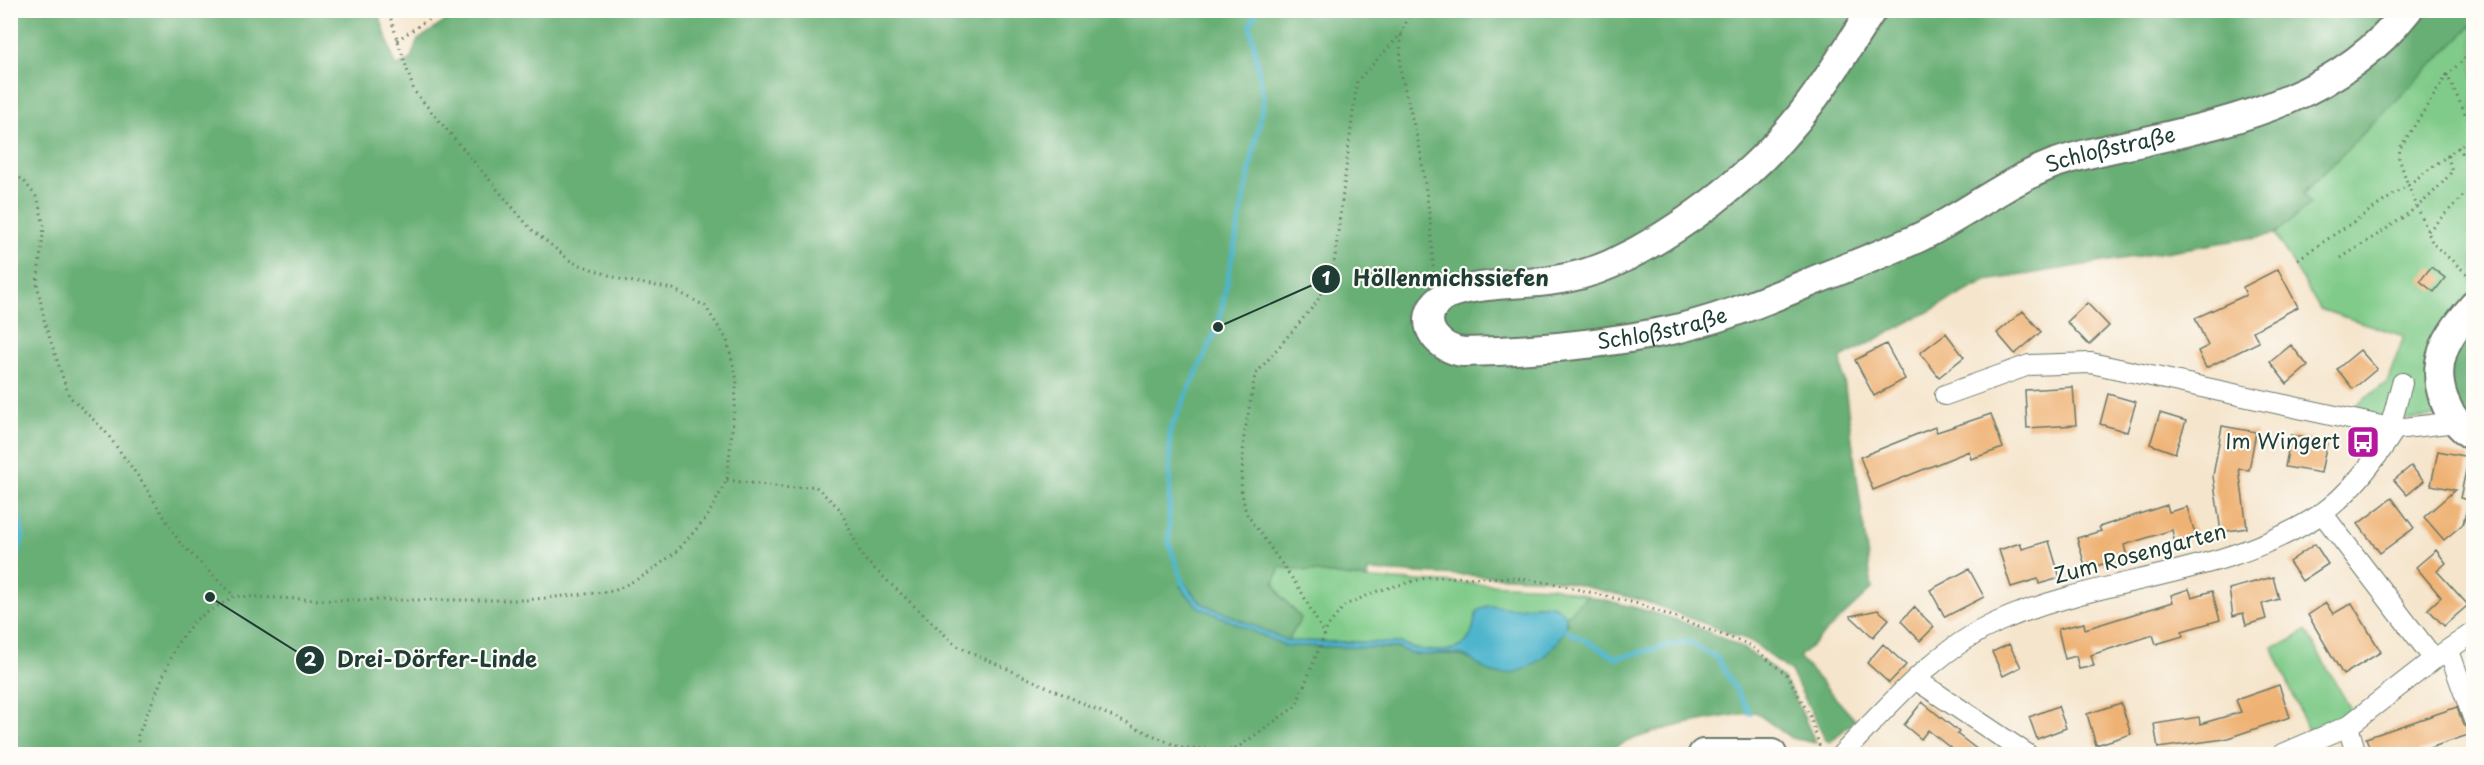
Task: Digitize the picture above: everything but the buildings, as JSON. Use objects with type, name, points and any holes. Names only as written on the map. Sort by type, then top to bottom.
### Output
[{"type":"main road","points":[[1436,302],[1455,291],[1548,281],[1583,274],[1609,264],[1660,236],[1722,192],[1784,135],[1818,92],[1872,10]]},
{"type":"main road","name":"Schloßstraße","points":[[1436,302],[1430,318],[1432,334],[1445,346],[1463,352],[1604,341],[1697,324],[1756,304],[1920,237],[1993,194],[2052,165],[2090,153],[2235,120],[2290,101],[2355,63],[2382,40],[2408,10]]},
{"type":"main road","points":[[2465,429],[2448,409],[2440,388],[2440,363],[2449,339],[2474,305]]},
{"type":"main road","points":[[1703,754],[1772,754]]},
{"type":"street","points":[[1945,395],[2028,365],[2091,363],[2393,428],[2465,429]]},
{"type":"street","points":[[2393,428],[2402,383]]},
{"type":"street","name":"Zum Rosengarten","points":[[1842,754],[1915,679],[1961,640],[2000,621],[2043,605],[2197,565],[2272,541],[2322,513],[2354,484],[2393,428]]},
{"type":"street","points":[[2322,513],[2442,655],[2474,720]]},
{"type":"street","points":[[2283,754],[2348,726],[2474,632]]},
{"type":"street","points":[[1915,679],[2027,754]]},
{"type":"street","points":[[2348,726],[2356,754]]},
{"type":"path","points":[[138,754],[138,735],[177,644],[195,620],[234,596],[320,600],[515,600],[614,591],[647,574],[676,552],[707,518],[727,480],[737,380],[727,340],[705,306],[673,289],[623,280],[572,262],[530,228],[414,91],[388,10]]},
{"type":"path","points":[[397,40],[443,10]]},
{"type":"path","points":[[1326,637],[1301,591],[1246,513],[1241,489],[1244,437],[1255,375],[1317,302],[1334,264],[1357,81],[1401,34],[1411,10]]},
{"type":"path","points":[[1401,34],[1400,70],[1420,149],[1430,219],[1436,302]]},
{"type":"path","points":[[2474,50],[2447,75],[2400,148],[2399,158],[2433,244],[2474,280]]},
{"type":"path","points":[[2298,260],[2408,185],[2474,134],[2447,75]]},
{"type":"path","points":[[2458,147],[2474,172]]},
{"type":"path","points":[[2341,258],[2418,207],[2452,171],[2447,154]]},
{"type":"path","points":[[10,171],[24,181],[38,199],[44,227],[37,283],[45,324],[69,396],[105,431],[143,483],[180,543],[234,596]]},
{"type":"path","points":[[2428,231],[2468,191],[2474,180]]},
{"type":"path","points":[[727,480],[790,488],[815,486],[840,509],[863,558],[957,646],[1181,748],[1234,750],[1296,706],[1334,616],[1345,605],[1380,590],[1430,577],[1516,578],[1551,583],[1639,604],[1750,645],[1788,675],[1810,716],[1822,754]]},
{"type":"green space","points":[[462,10],[2473,10],[2474,23],[2303,193],[2310,204],[2275,234],[1986,281],[1841,358],[1872,589],[1799,657],[1855,720],[1830,742],[1826,740],[1791,672],[1751,641],[1641,600],[1553,579],[1368,571],[1367,579],[1280,567],[1274,583],[1282,597],[1301,618],[1288,641],[1201,603],[1185,583],[1180,586],[1198,607],[1286,646],[1399,648],[1418,654],[1454,655],[1471,660],[1567,625],[1566,616],[1587,596],[1611,601],[1664,616],[1717,635],[1763,661],[1786,683],[1816,743],[1791,738],[1755,712],[1656,731],[1600,754],[11,754],[10,11],[378,11],[396,67],[410,60],[418,40]]},
{"type":"green space","points":[[2473,23],[2473,302],[2449,412],[2410,419],[2384,419],[2345,414],[2387,382],[2404,336],[2320,309],[2275,234],[2310,204],[2303,194]]},
{"type":"green space","points":[[2473,302],[2473,418],[2449,412],[2439,349]]},
{"type":"green space","points":[[1280,567],[1367,579],[1552,587],[1587,596],[1566,616],[1555,606],[1548,605],[1482,609],[1477,612],[1468,640],[1452,650],[1424,650],[1401,643],[1288,641],[1301,618],[1282,597],[1274,583]]},
{"type":"green space","points":[[2306,631],[2353,713],[2310,735],[2272,646],[2284,644]]},
{"type":"water","points":[[1184,583],[1201,603],[1288,641],[1401,643],[1424,650],[1452,650],[1468,640],[1477,612],[1485,607],[1494,606],[1513,608],[1542,604],[1555,606],[1566,616],[1565,627],[1552,648],[1532,665],[1509,674],[1498,674],[1487,671],[1468,657],[1458,654],[1422,655],[1399,648],[1286,646],[1198,607],[1180,586]]},
{"type":"waterway","points":[[1187,590],[1169,543],[1170,430],[1218,327],[1264,100],[1250,25],[1257,10]]},
{"type":"waterway","points":[[10,472],[23,537],[10,577]]},
{"type":"waterway","points":[[10,586],[16,599],[10,612]]},
{"type":"waterway","points":[[1560,627],[1617,658],[1687,641],[1717,658],[1750,713]]},
{"type":"place","name":"Höllenmichssiefen","points":[[1218,327]]},
{"type":"place","name":"Im Wingert","points":[[2363,442]]},
{"type":"place","name":"Drei-Dörfer-Linde","points":[[210,597]]}]
